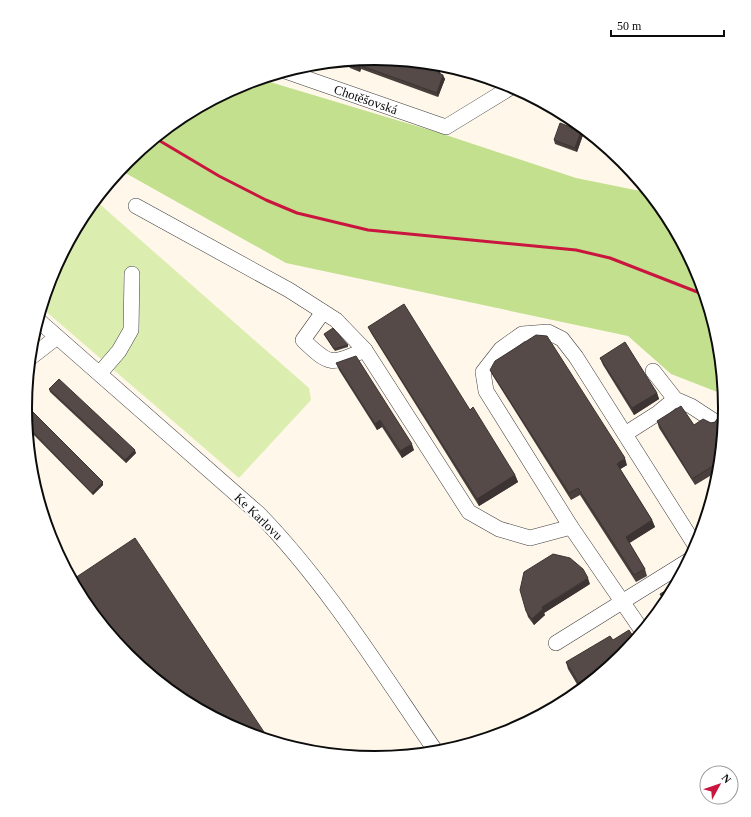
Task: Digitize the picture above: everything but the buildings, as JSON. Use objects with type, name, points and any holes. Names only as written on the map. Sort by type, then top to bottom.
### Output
[{"type":"street","name":"Chotěšovská","points":[[296,75],[446,127],[506,90]]},
{"type":"street","points":[[136,206],[289,290],[336,320],[365,350],[469,512],[499,529],[530,538],[571,527]]},
{"type":"street","points":[[100,373],[119,351],[130,330],[132,274]]},
{"type":"street","points":[[322,312],[303,340],[321,358],[336,362],[365,350]]},
{"type":"street","name":"Ke Karlovu","points":[[43,324],[259,514],[285,540],[360,640],[432,747]]},
{"type":"street","points":[[640,628],[571,527],[486,391],[483,372],[501,348],[522,334],[548,332],[562,339],[576,357],[693,541]]},
{"type":"street","points":[[37,353],[57,337]]},
{"type":"street","points":[[653,371],[675,399],[691,406],[714,421]]},
{"type":"street","points":[[625,434],[658,413],[675,399]]},
{"type":"street","points":[[556,643],[623,603],[681,565]]},
{"type":"green space","points":[[269,82],[443,134],[576,178],[642,191],[673,237],[693,277],[701,298],[712,341],[718,392],[671,374],[628,336],[286,263],[126,173],[149,150],[185,123],[224,100]]},
{"type":"green space","points":[[100,204],[309,388],[311,400],[239,478],[46,312],[50,298],[67,257]]},
{"type":"railway","points":[[160,141],[219,176],[266,200],[297,213],[368,230],[576,250],[610,258],[699,293]]}]
